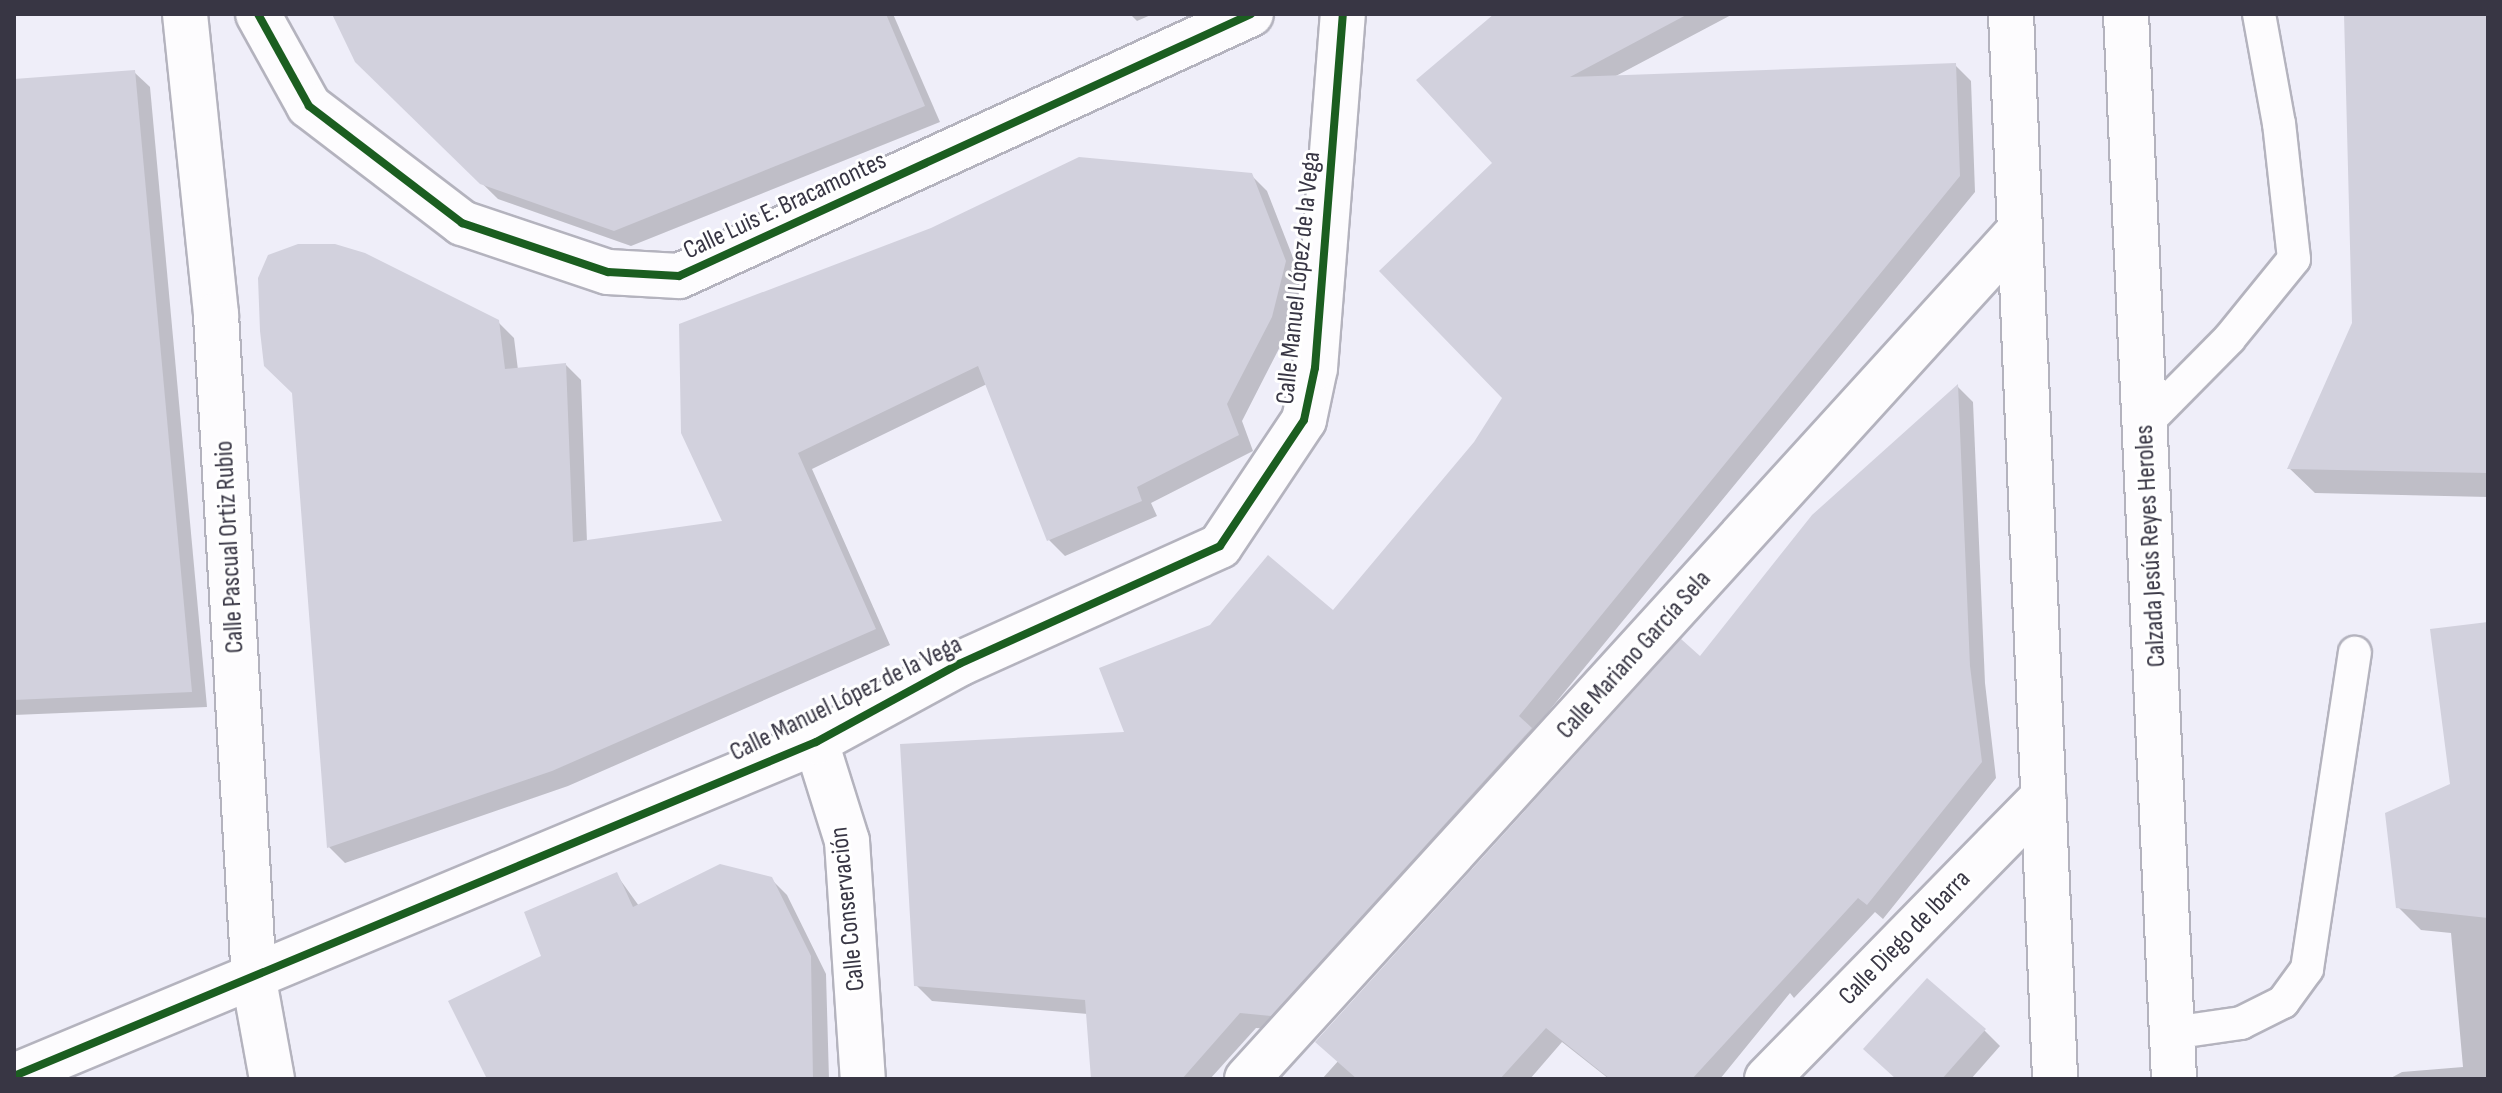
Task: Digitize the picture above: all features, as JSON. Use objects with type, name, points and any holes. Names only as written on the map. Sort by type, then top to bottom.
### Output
[{"type":"street","name":"Calle Pascual Ortiz Rubio","points":[[185,14],[216,315],[254,980],[272,1079]]},
{"type":"street","name":"Calle Luis E. Bracamontes","points":[[258,14],[309,106],[462,223],[608,272],[679,276],[1251,14]]},
{"type":"street","name":"Calle Manuel López de la Vega","points":[[14,1076],[254,980],[816,742],[959,664],[1220,546],[1304,420],[1315,368],[1343,14]]},
{"type":"street","points":[[2011,14],[2055,1079]]},
{"type":"street","name":"Calzada Jesús Reyes Heroles","points":[[2128,15],[2174,1079]]},
{"type":"street","name":"Calle Mariano García Sela","points":[[1247,1079],[2020,230]]},
{"type":"street","name":"Calle Conservación","points":[[816,742],[847,841],[863,1079]]},
{"type":"street","name":"Calle Diego de Ibarra","points":[[1767,1079],[2043,797]]},
{"type":"lane","points":[[2145,424],[2229,339],[2294,259],[2279,124],[2259,14]]},
{"type":"lane","points":[[2172,1033],[2241,1023],[2283,1002],[2307,969],[2355,653]]},
{"type":"building","points":[[332,14],[886,14],[925,106],[614,231],[480,184],[355,62]]},
{"type":"building","points":[[1494,14],[1688,14],[1570,77],[1956,63],[1960,176],[1519,716],[1532,728],[1271,1016],[1240,1013],[1182,1079],[1091,1079],[1085,1000],[914,986],[900,744],[1124,732],[1099,668],[1210,625],[1268,555],[1333,610],[1474,442],[1502,398],[1379,271],[1492,163],[1416,80]]},
{"type":"building","points":[[2344,14],[2488,14],[2488,473],[2287,469],[2352,323]]},
{"type":"building","points":[[135,70],[192,692],[14,700],[14,79]]},
{"type":"building","points":[[1079,157],[1252,173],[1286,261],[1272,317],[1227,404],[1239,435],[1137,487],[1142,501],[1047,541],[978,366],[798,453],[876,629],[552,771],[327,848],[292,393],[264,366],[260,331],[258,278],[268,255],[298,244],[335,244],[365,253],[499,320],[505,369],[566,363],[573,542],[722,521],[681,433],[679,324],[931,228]]},
{"type":"building","points":[[1958,384],[1970,666],[1982,762],[1867,905],[1858,898],[1692,1079],[1610,1079],[1546,1028],[1500,1079],[1357,1079],[1315,1042],[1681,639],[1700,656],[1812,515]]},
{"type":"building","points":[[2488,622],[2488,918],[2396,908],[2385,813],[2450,784],[2430,629]]},
{"type":"building","points":[[720,864],[772,877],[811,956],[813,1079],[487,1079],[448,1001],[541,956],[524,912],[617,872],[633,907]]},
{"type":"building","points":[[1927,978],[1986,1029],[1942,1079],[1896,1079],[1863,1049]]},
{"type":"cycle path","points":[[258,14],[309,106],[462,223],[608,272],[679,276],[1251,14]]},
{"type":"cycle path","points":[[14,1076],[816,742],[959,664],[1220,546],[1304,420],[1315,368],[1343,14]]}]
